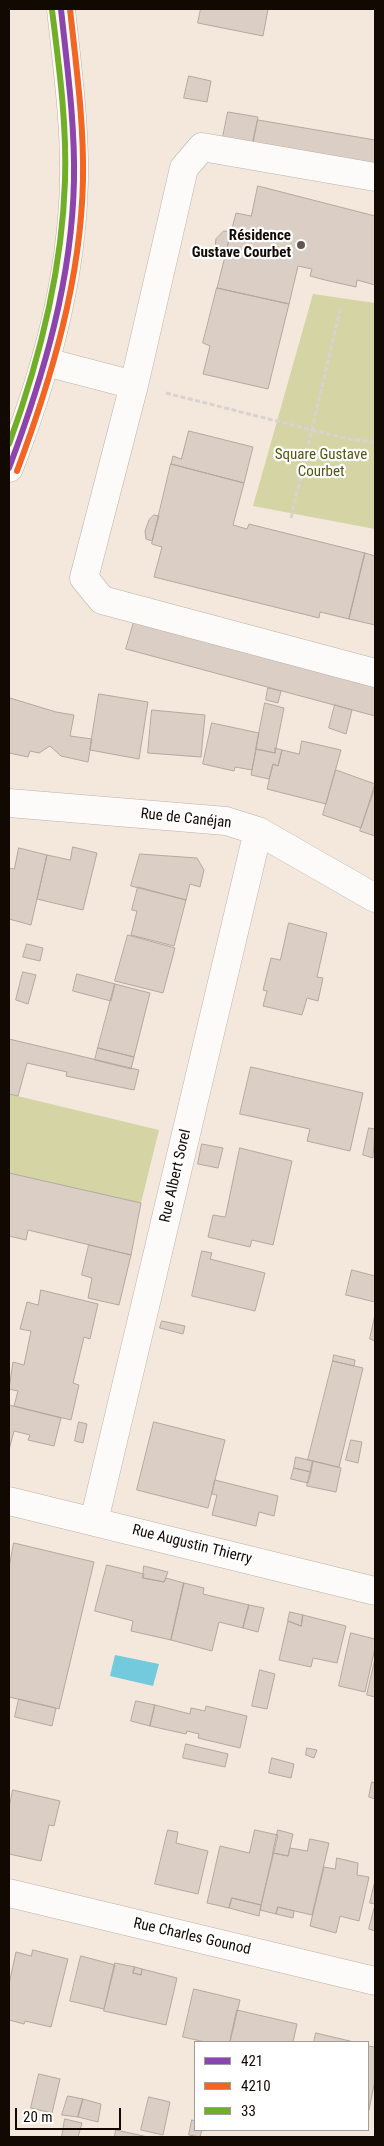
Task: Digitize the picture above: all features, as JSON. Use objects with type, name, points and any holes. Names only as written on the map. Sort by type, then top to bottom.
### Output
[{"type":"street","points":[[10,462],[30,412],[46,362],[65,277],[71,234],[74,180],[73,126],[61,9]]},
{"type":"street","points":[[375,177],[202,147],[184,168],[134,385],[84,578],[102,600],[375,673]]},
{"type":"street","points":[[46,362],[134,385]]},
{"type":"street","name":"Rue de Canéjan","points":[[9,804],[226,821],[258,831],[375,898]]},
{"type":"street","name":"Rue Albert Sorel","points":[[94,1521],[258,831]]},
{"type":"street","name":"Rue Augustin Thierry","points":[[9,1501],[375,1591]]},
{"type":"street","name":"Rue Charles Gounod","points":[[9,1893],[375,1981]]},
{"type":"path","points":[[291,518],[342,306]]},
{"type":"path","points":[[134,385],[313,430],[375,442]]},
{"type":"green space","name":"Square Gustave Courbet","points":[[313,294],[375,303],[375,529],[253,506]]},
{"type":"green space","points":[[9,1094],[159,1130],[141,1203],[9,1173]]},
{"type":"water","points":[[115,1655],[159,1664],[153,1686],[110,1676]]},
{"type":"building","points":[[201,9],[268,9],[263,36],[198,23]]},
{"type":"building","points":[[189,76],[211,81],[207,102],[184,98]]},
{"type":"building","points":[[228,112],[258,117],[253,143],[223,137]]},
{"type":"building","points":[[258,120],[375,140],[375,166],[252,146]]},
{"type":"building","name":"Résidence Gustave Courbet","points":[[258,186],[375,216],[375,285],[357,280],[356,287],[325,280],[310,276],[312,269],[298,266],[289,304],[217,288],[236,213],[251,216]]},
{"type":"building","points":[[224,231],[231,232],[224,258],[217,257],[215,248],[216,239]]},
{"type":"building","points":[[217,288],[289,304],[268,389],[203,374],[210,346],[203,343]]},
{"type":"building","points":[[189,431],[253,447],[244,483],[171,464],[173,456],[181,459]]},
{"type":"building","points":[[171,464],[244,483],[233,525],[247,529],[249,524],[365,553],[349,619],[320,612],[319,618],[154,577],[162,547],[152,544]]},
{"type":"building","points":[[154,515],[159,516],[152,541],[146,539],[145,531],[149,520]]},
{"type":"building","points":[[365,553],[375,556],[375,625],[349,619]]},
{"type":"building","points":[[134,622],[375,686],[375,716],[126,649]]},
{"type":"building","points":[[268,688],[281,691],[278,703],[266,700]]},
{"type":"building","points":[[99,694],[148,702],[139,759],[90,750]]},
{"type":"building","points":[[10,698],[56,712],[74,715],[70,736],[92,739],[88,762],[61,756],[50,746],[39,753],[30,751],[28,757],[9,753]]},
{"type":"building","points":[[265,703],[284,708],[275,753],[256,749]]},
{"type":"building","points":[[335,705],[352,710],[346,734],[329,728]]},
{"type":"building","points":[[152,710],[205,715],[201,757],[148,753]]},
{"type":"building","points":[[212,723],[259,733],[252,770],[235,767],[234,771],[203,764]]},
{"type":"building","points":[[302,741],[341,750],[326,804],[267,789],[273,764],[278,766],[282,750],[299,754]]},
{"type":"building","points":[[275,748],[282,750],[278,766],[273,764],[269,779],[251,775],[256,749],[275,753]]},
{"type":"building","points":[[336,770],[375,784],[361,828],[323,815]]},
{"type":"building","points":[[375,788],[375,836],[360,831]]},
{"type":"building","points":[[73,847],[97,853],[83,910],[37,899],[47,855],[70,860]]},
{"type":"building","points":[[19,848],[47,855],[31,925],[9,919],[9,868],[14,869]]},
{"type":"building","points":[[140,854],[197,858],[204,870],[200,887],[190,884],[186,900],[131,886]]},
{"type":"building","points":[[138,887],[186,900],[174,946],[131,935],[137,911],[132,910]]},
{"type":"building","points":[[289,923],[327,933],[317,977],[323,978],[318,1001],[307,998],[302,1015],[263,1006],[267,991],[263,990],[271,958],[280,960]]},
{"type":"building","points":[[128,935],[175,948],[163,993],[115,981]]},
{"type":"building","points":[[27,944],[43,948],[40,961],[23,957]]},
{"type":"building","points":[[23,972],[36,975],[28,1004],[16,1000]]},
{"type":"building","points":[[77,974],[115,984],[111,1001],[73,991]]},
{"type":"building","points":[[115,984],[150,993],[134,1057],[98,1048]]},
{"type":"building","points":[[9,1039],[139,1070],[134,1090],[66,1076],[67,1072],[27,1063],[18,1096],[9,1094]]},
{"type":"building","points":[[98,1048],[134,1057],[131,1069],[95,1060]]},
{"type":"building","points":[[251,1067],[363,1093],[350,1151],[307,1141],[310,1129],[240,1114]]},
{"type":"building","points":[[369,1128],[375,1129],[373,1158],[363,1155]]},
{"type":"building","points":[[202,1144],[223,1148],[218,1168],[198,1164]]},
{"type":"building","points":[[240,1148],[292,1161],[273,1245],[252,1240],[250,1247],[208,1237],[213,1215],[225,1217]]},
{"type":"building","points":[[9,1173],[141,1203],[131,1255],[28,1230],[26,1240],[9,1236]]},
{"type":"building","points":[[89,1245],[131,1255],[119,1305],[88,1298],[92,1278],[82,1275]]},
{"type":"building","points":[[202,1251],[212,1253],[210,1259],[265,1273],[255,1311],[192,1296]]},
{"type":"building","points":[[352,1270],[375,1276],[375,1302],[346,1295]]},
{"type":"building","points":[[41,1290],[98,1304],[90,1339],[84,1337],[73,1383],[79,1385],[71,1420],[14,1406],[18,1391],[9,1389],[13,1362],[24,1365],[31,1331],[20,1329],[27,1302],[38,1305]]},
{"type":"building","points":[[375,1315],[375,1341],[370,1339]]},
{"type":"building","points":[[162,1321],[185,1326],[183,1334],[160,1328]]},
{"type":"building","points":[[334,1355],[355,1360],[354,1366],[333,1361]]},
{"type":"building","points":[[333,1361],[363,1368],[339,1467],[308,1460]]},
{"type":"building","points":[[9,1405],[61,1418],[54,1446],[28,1440],[30,1435],[14,1431],[9,1450]]},
{"type":"building","points":[[79,1422],[87,1424],[83,1443],[75,1441]]},
{"type":"building","points":[[154,1422],[225,1440],[208,1508],[137,1490]]},
{"type":"building","points":[[351,1440],[362,1442],[358,1463],[346,1460]]},
{"type":"building","points":[[296,1457],[313,1461],[311,1472],[294,1468]]},
{"type":"building","points":[[313,1461],[341,1468],[336,1492],[307,1486]]},
{"type":"building","points":[[294,1468],[311,1472],[308,1483],[291,1479]]},
{"type":"building","points":[[215,1480],[278,1496],[274,1516],[259,1512],[256,1526],[212,1515],[217,1495],[212,1494]]},
{"type":"building","points":[[14,1543],[94,1562],[59,1709],[9,1697],[9,1568]]},
{"type":"building","points":[[107,1565],[144,1574],[143,1578],[164,1582],[166,1578],[184,1583],[171,1640],[131,1631],[133,1621],[95,1611]]},
{"type":"building","points":[[144,1566],[168,1572],[164,1582],[143,1578]]},
{"type":"building","points":[[184,1583],[204,1588],[203,1594],[249,1605],[243,1628],[219,1622],[212,1651],[171,1640]]},
{"type":"building","points":[[249,1605],[264,1608],[258,1632],[243,1628]]},
{"type":"building","points":[[290,1612],[303,1615],[301,1626],[288,1621]]},
{"type":"building","points":[[303,1615],[346,1626],[337,1663],[313,1658],[311,1667],[279,1660],[288,1621],[301,1626]]},
{"type":"building","points":[[351,1633],[375,1639],[375,1648],[365,1692],[339,1686]]},
{"type":"building","points":[[375,1659],[375,1697],[367,1695]]},
{"type":"building","points":[[260,1670],[275,1674],[267,1709],[252,1706]]},
{"type":"building","points":[[19,1699],[56,1708],[52,1726],[15,1717]]},
{"type":"building","points":[[136,1701],[155,1705],[150,1726],[131,1721]]},
{"type":"building","points":[[155,1705],[190,1714],[191,1708],[205,1711],[206,1706],[247,1716],[240,1748],[198,1738],[199,1734],[187,1731],[186,1734],[150,1726]]},
{"type":"building","points":[[186,1744],[228,1754],[225,1767],[183,1758]]},
{"type":"building","points":[[307,1748],[317,1750],[314,1758],[306,1755]]},
{"type":"building","points":[[272,1758],[294,1764],[291,1778],[269,1773]]},
{"type":"building","points":[[372,1782],[375,1783],[375,1799],[369,1797]]},
{"type":"building","points":[[13,1790],[60,1801],[54,1826],[49,1825],[41,1861],[9,1854],[9,1808]]},
{"type":"building","points":[[168,1830],[178,1832],[176,1843],[208,1851],[198,1894],[155,1884]]},
{"type":"building","points":[[255,1830],[278,1835],[261,1905],[232,1898],[229,1908],[207,1903],[220,1846],[249,1853]]},
{"type":"building","points":[[278,1830],[293,1834],[288,1856],[273,1853]]},
{"type":"building","points":[[310,1839],[329,1843],[312,1915],[278,1907],[276,1914],[260,1910],[273,1853],[288,1856],[290,1848],[307,1851]]},
{"type":"building","points":[[337,1858],[358,1863],[357,1875],[369,1877],[359,1921],[340,1916],[336,1933],[310,1926],[324,1867],[335,1869]]},
{"type":"building","points":[[375,1881],[375,1904],[370,1903]]},
{"type":"building","points":[[232,1898],[261,1905],[259,1916],[229,1908]]},
{"type":"building","points":[[375,1905],[375,1931],[369,1929]]},
{"type":"building","points":[[278,1907],[294,1911],[293,1918],[276,1914]]},
{"type":"building","points":[[33,1950],[68,1959],[51,2027],[25,2021],[24,2024],[9,2020],[9,1984],[16,1952],[31,1956]]},
{"type":"building","points":[[81,1956],[115,1965],[104,2009],[70,2001]]},
{"type":"building","points":[[115,1963],[135,1967],[133,1973],[141,1975],[142,1969],[177,1978],[166,2025],[104,2011]]},
{"type":"building","points":[[135,1967],[142,1969],[141,1975],[133,1973]]},
{"type":"building","points":[[194,1989],[240,2000],[230,2041],[201,2041],[183,2037]]},
{"type":"building","points":[[237,2010],[297,2024],[293,2041],[230,2041]]},
{"type":"building","points":[[316,2033],[350,2041],[314,2041]]},
{"type":"building","points":[[369,2046],[375,2047],[375,2080],[369,2110]]},
{"type":"building","points":[[39,2074],[60,2079],[52,2113],[31,2108]]},
{"type":"building","points":[[68,2096],[83,2099],[78,2117],[62,2115]]},
{"type":"building","points":[[149,2097],[170,2102],[163,2135],[141,2130]]},
{"type":"building","points":[[83,2099],[101,2104],[98,2122],[78,2117]]},
{"type":"building","points":[[65,2119],[82,2123],[78,2137],[62,2137]]},
{"type":"building","points":[[192,2120],[194,2121],[194,2131],[202,2131],[200,2137],[189,2135]]},
{"type":"building","points":[[116,2130],[148,2137],[115,2137]]},
{"type":"transit line","name":"421","points":[[9,468],[34,398],[54,327],[68,254],[72,217],[74,159],[70,95],[61,9]]},
{"type":"transit line","name":"4210","points":[[17,471],[53,364],[77,254],[81,217],[83,158],[79,94],[70,9]]},
{"type":"transit line","name":"33","points":[[9,444],[40,347],[48,314],[63,215],[65,138],[52,10]]},
{"type":"place","name":"Résidence Gustave Courbet","points":[[301,245]]}]
